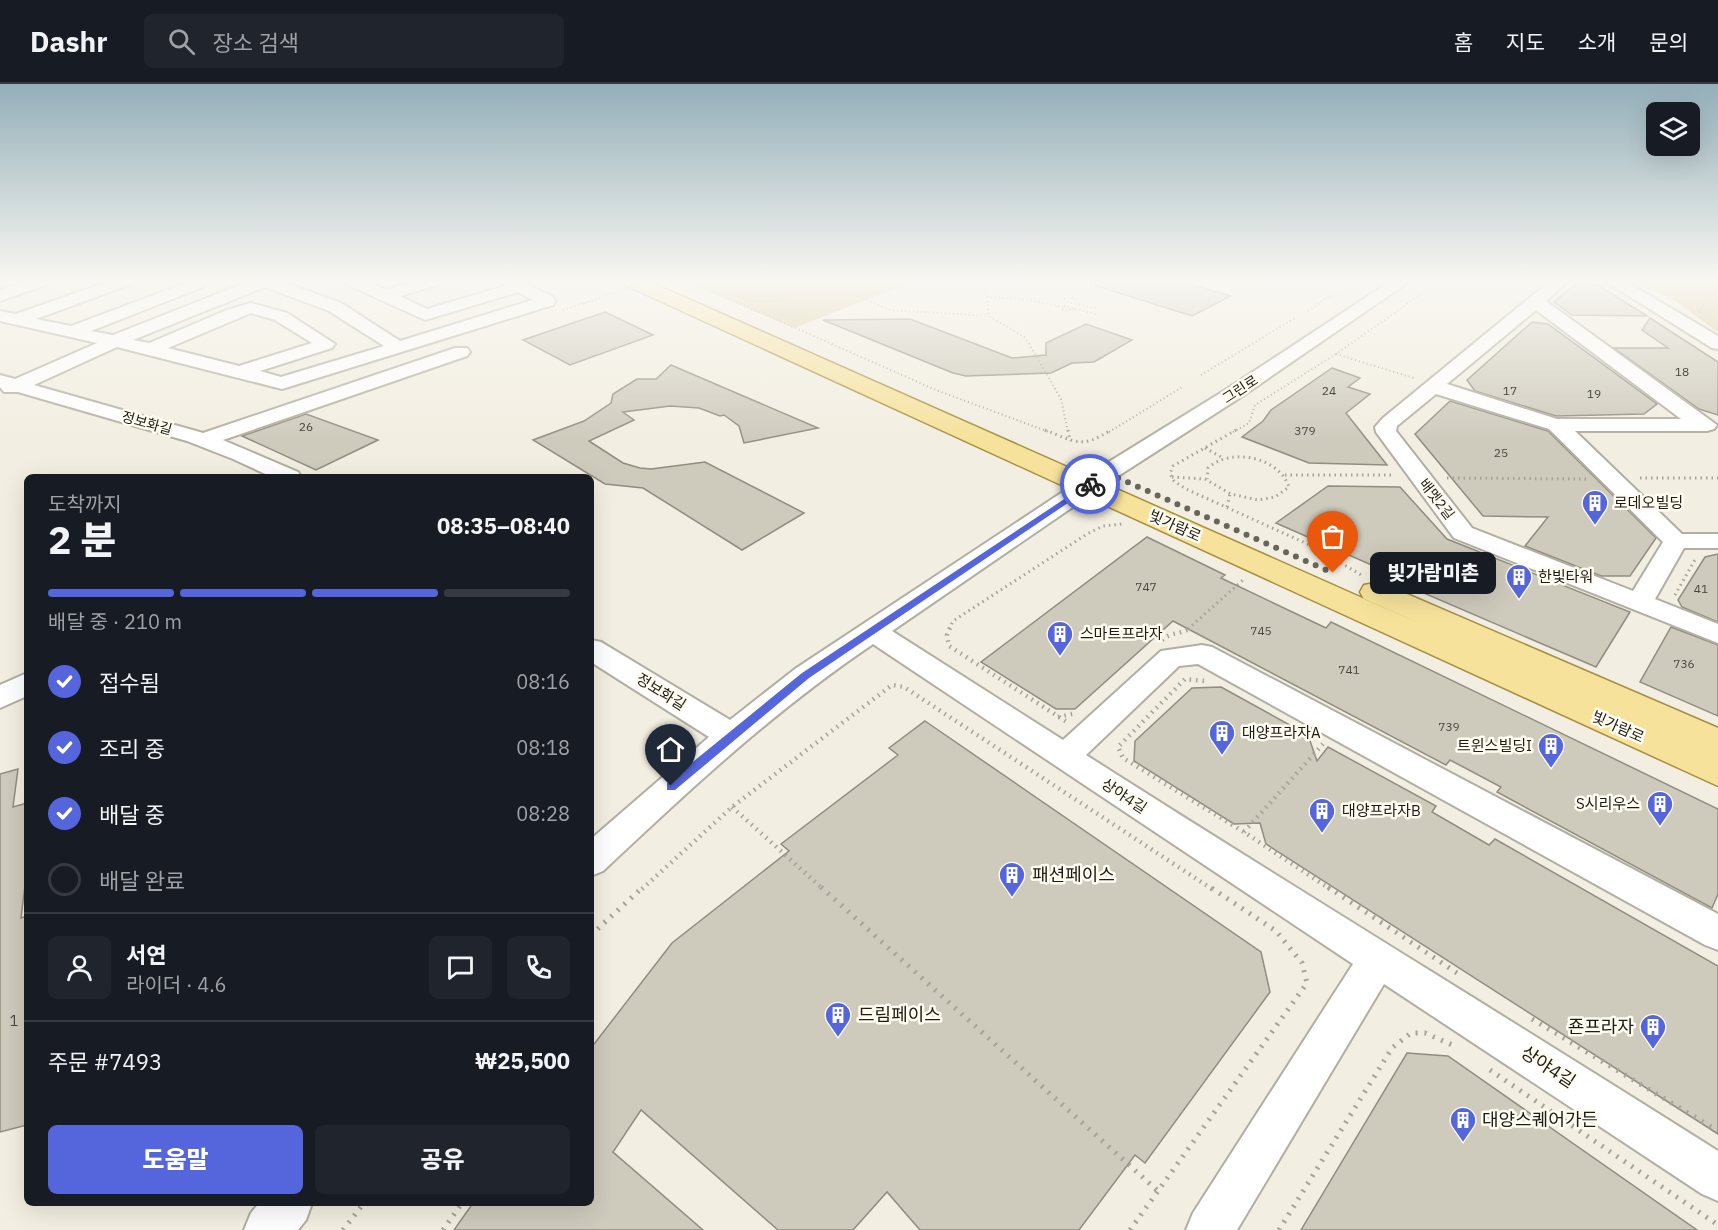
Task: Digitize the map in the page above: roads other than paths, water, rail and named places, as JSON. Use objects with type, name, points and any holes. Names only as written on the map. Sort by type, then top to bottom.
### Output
[{"type":"main road","name":"빛가람로","points":[[757,334],[1718,743]]},
{"type":"main road","name":"빛가람로","points":[[783,334],[1718,772]]},
{"type":"street","points":[[85,334],[282,383],[439,334]]},
{"type":"street","points":[[6,386],[127,334]]},
{"type":"street","points":[[151,349],[186,334]]},
{"type":"street","points":[[239,372],[326,344],[311,334]]},
{"type":"street","points":[[378,334],[398,347]]},
{"type":"street","name":"그린로","points":[[594,858],[635,818],[730,735],[805,676],[1096,480],[1322,334]]},
{"type":"street","name":"배멧2길","points":[[1493,334],[1427,383],[1385,427],[1386,432],[1463,533],[1718,634]]},
{"type":"street","points":[[1581,334],[1710,425]]},
{"type":"street","points":[[1703,334],[1718,344]]},
{"type":"street","points":[[204,440],[461,352]]},
{"type":"street","points":[[1427,383],[1556,425],[1710,425]]},
{"type":"street","name":"정보화길","points":[[6,386],[204,440],[284,474]]},
{"type":"street","points":[[1556,425],[1676,541],[1708,547]]},
{"type":"street","points":[[1639,603],[1676,541]]},
{"type":"street","name":"상야4길","points":[[873,631],[1065,739],[1376,960],[1474,1019],[1718,1178]]},
{"type":"street","name":"정보화길","points":[[594,651],[730,735]]},
{"type":"street","points":[[1065,739],[1171,657],[1202,654],[1718,933]]},
{"type":"street","points":[[0,698],[24,684]]},
{"type":"street","points":[[1210,1230],[1356,996],[1376,960]]},
{"type":"street","points":[[268,1230],[287,1206]]},
{"type":"place","name":"로데오빌딩","points":[[1595,526]]},
{"type":"place","name":"빛가람미촌","points":[[1333,573]]},
{"type":"place","name":"한빛타워","points":[[1519,600]]},
{"type":"place","name":"스마트프라자","points":[[1060,657]]},
{"type":"place","name":"대양프라자A","points":[[1222,756]]},
{"type":"place","name":"트윈스빌딩I","points":[[1551,769]]},
{"type":"place","name":"S시리우스","points":[[1660,827]]},
{"type":"place","name":"대양프라자B","points":[[1322,834]]},
{"type":"place","name":"패션페이스","points":[[1012,898]]},
{"type":"place","name":"드림페이스","points":[[838,1038]]},
{"type":"place","name":"죤프라자","points":[[1653,1050]]},
{"type":"place","name":"대양스퀘어가든","points":[[1463,1143]]}]
